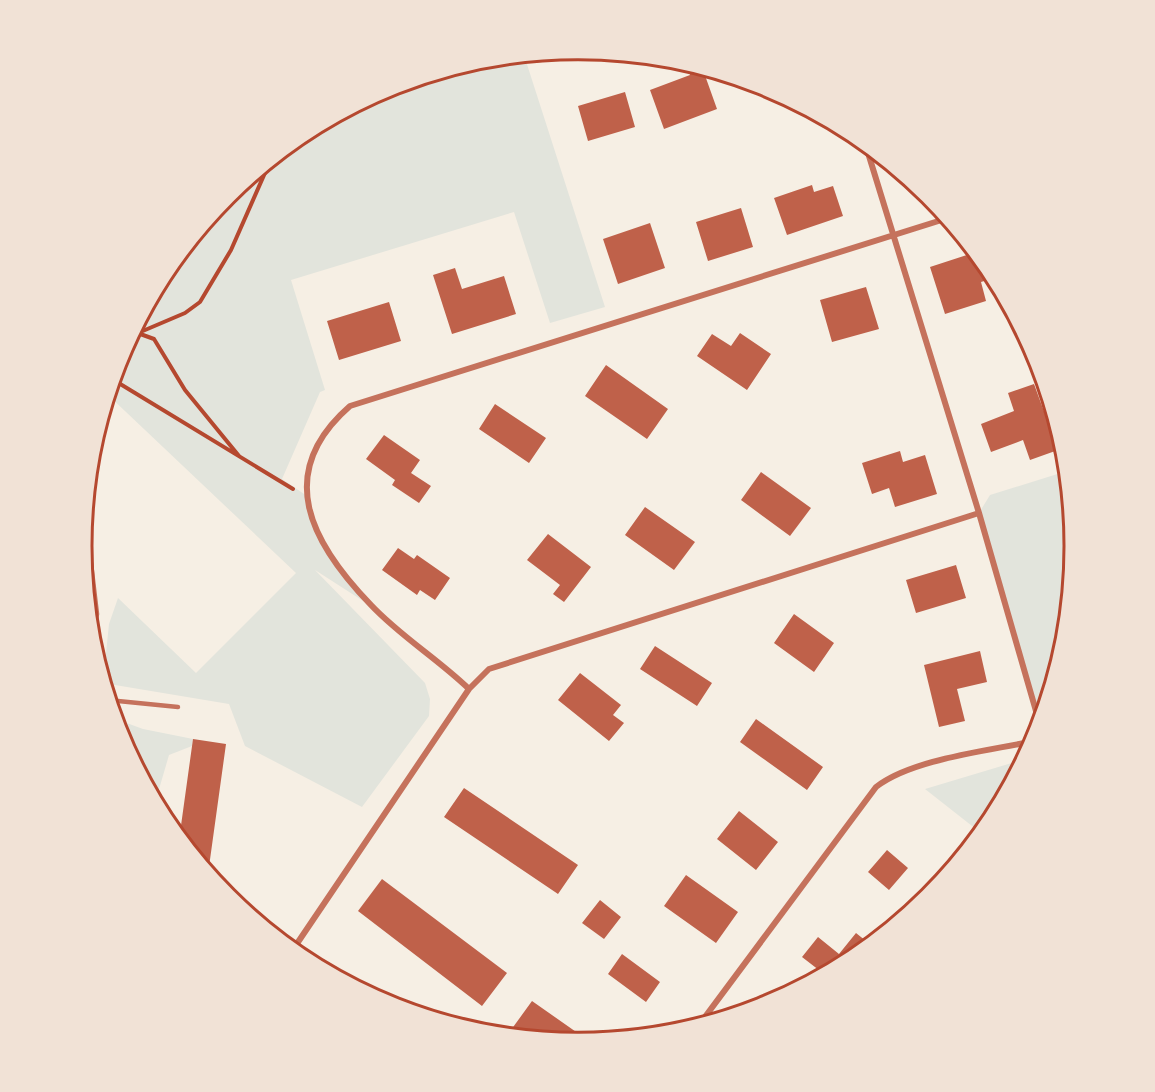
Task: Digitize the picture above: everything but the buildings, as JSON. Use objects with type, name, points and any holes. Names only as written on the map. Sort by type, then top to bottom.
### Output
[{"type":"street","points":[[869,157],[892,237],[979,513],[1035,709]]},
{"type":"street","points":[[468,689],[365,598],[317,537],[307,496],[307,472],[313,449],[328,427],[350,406],[939,221]]},
{"type":"street","points":[[297,943],[468,689],[489,669],[979,513]]},
{"type":"street","points":[[708,1013],[876,787],[893,774],[913,768],[1021,744]]},
{"type":"lane","points":[[93,571],[97,615]]},
{"type":"lane","points":[[117,701],[178,707]]},
{"type":"path","points":[[142,331],[185,313],[200,302],[231,250],[265,175]]},
{"type":"path","points":[[141,334],[154,339],[185,390],[241,459]]},
{"type":"path","points":[[119,384],[241,459],[307,496]]},
{"type":"shaded area","points":[[527,63],[605,307],[550,323],[514,212],[291,280],[325,390],[320,392],[282,479],[307,496],[317,537],[371,606],[315,570],[425,683],[430,699],[429,716],[362,807],[245,746],[229,704],[112,684],[108,672],[105,660],[109,624],[118,598],[196,673],[296,573],[114,400],[128,360],[157,303],[192,250],[234,202],[282,160],[335,125],[392,97],[421,86],[483,69]]},
{"type":"shaded area","points":[[1058,474],[1064,546],[1062,578],[1054,641],[1035,709],[979,513],[990,495]]},
{"type":"shaded area","points":[[124,722],[143,729],[193,739],[192,746],[169,755],[158,791]]},
{"type":"shaded area","points":[[1012,763],[974,827],[925,789]]}]
